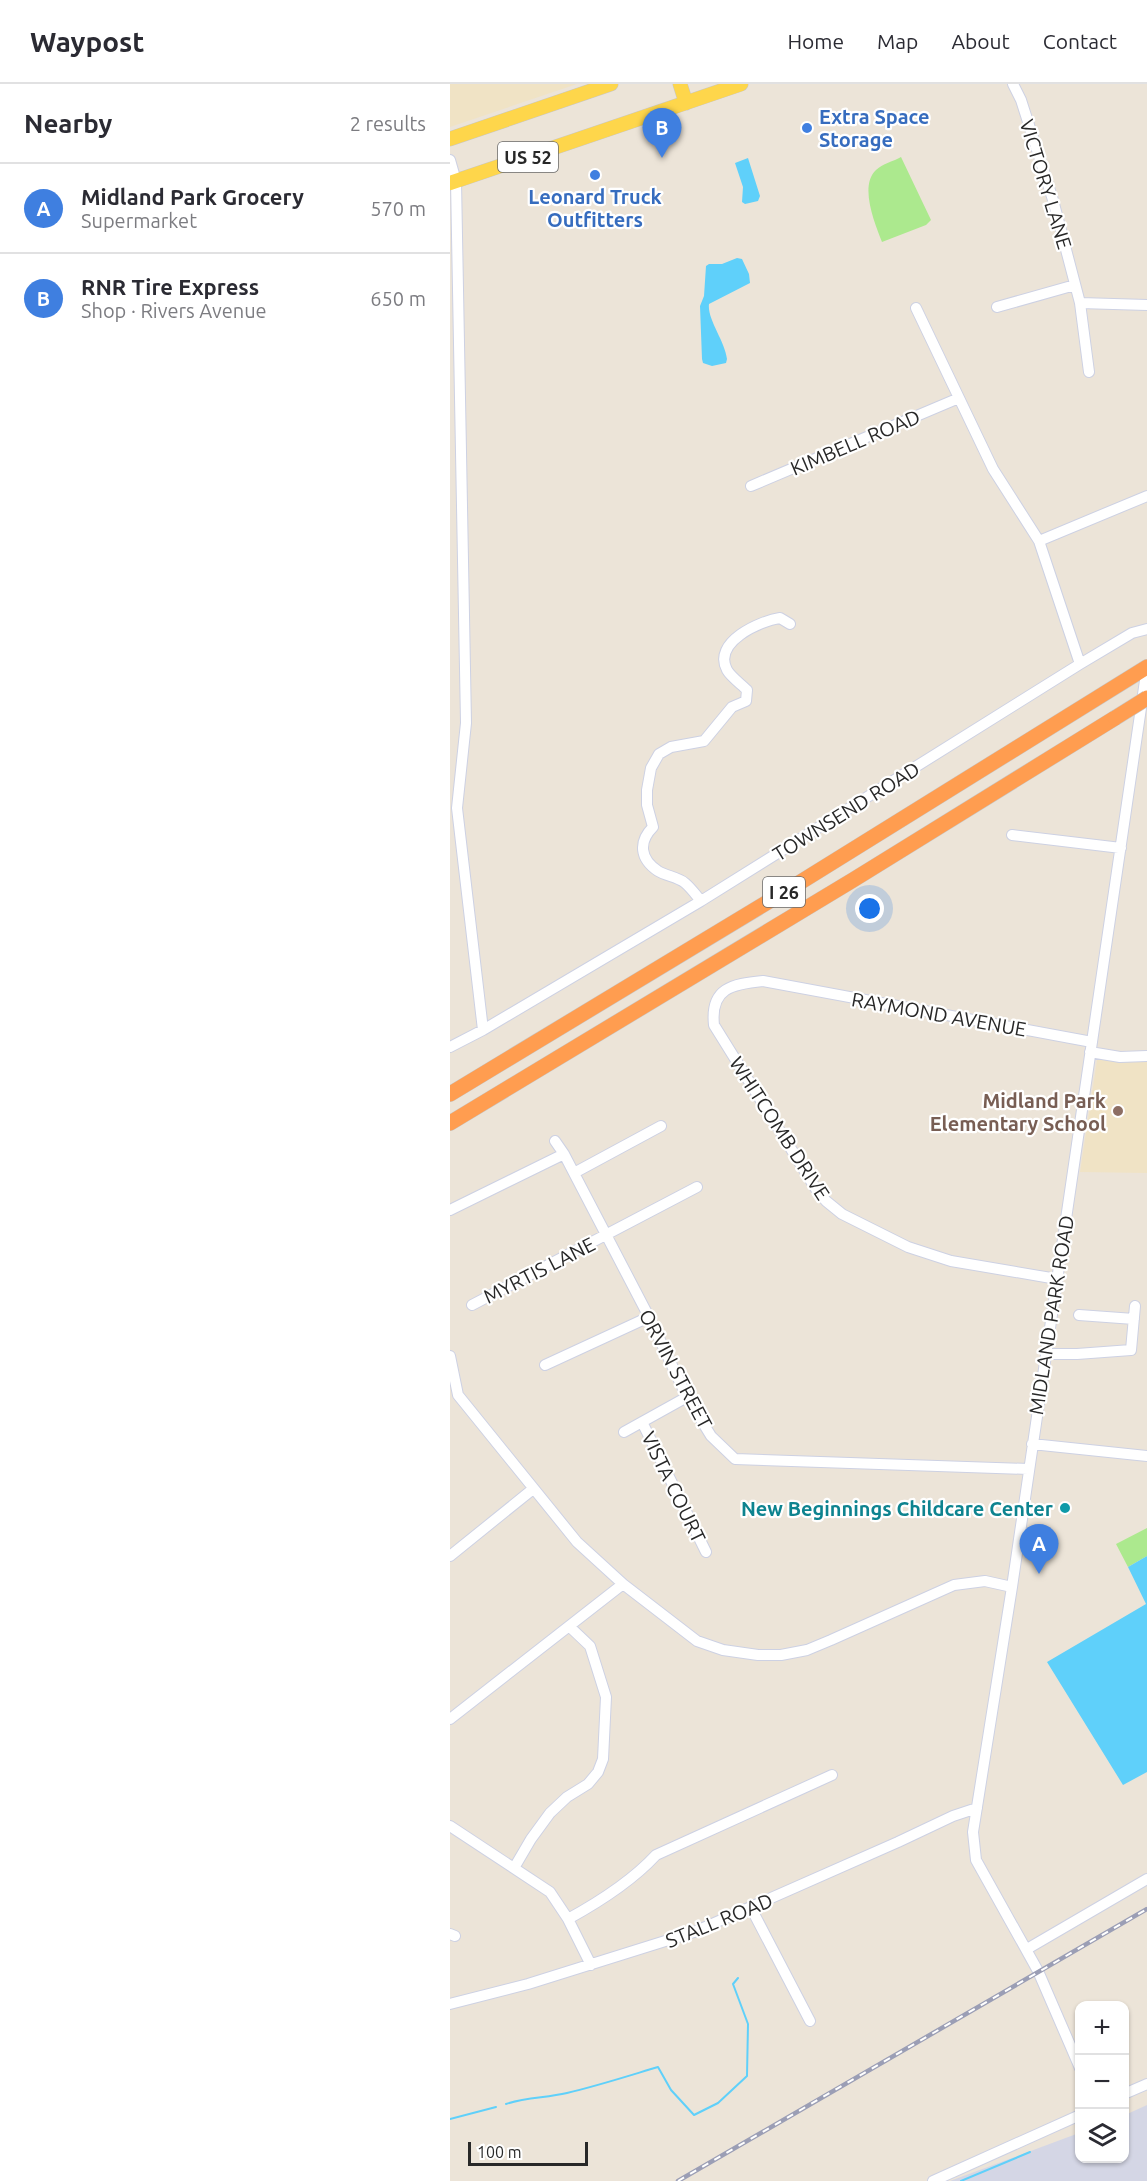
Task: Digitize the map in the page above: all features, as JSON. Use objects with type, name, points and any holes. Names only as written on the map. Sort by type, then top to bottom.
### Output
[{"type":"highway","name":"I 26","points":[[450,1094],[790,888],[1147,667]]},
{"type":"highway","name":"I 26","points":[[450,1123],[853,880],[1147,698]]},
{"type":"main road","name":"US 52","points":[[450,138],[611,84]]},
{"type":"main road","points":[[680,84],[686,103]]},
{"type":"main road","name":"US 52","points":[[453,182],[741,84]]},
{"type":"street","name":"VICTORY LANE","points":[[1013,84],[1021,100],[1053,200],[1076,285],[1089,372]]},
{"type":"street","points":[[450,160],[453,182],[466,723],[457,808],[483,1029]]},
{"type":"street","points":[[997,307],[1076,285]]},
{"type":"street","points":[[1080,303],[1147,305]]},
{"type":"street","points":[[916,308],[993,469],[1039,541],[1080,664]]},
{"type":"street","name":"KIMBELL ROAD","points":[[751,486],[959,398]]},
{"type":"street","points":[[1039,541],[1147,496]]},
{"type":"street","points":[[701,901],[684,882],[658,871],[647,860],[642,844],[645,836],[653,827],[647,805],[651,768],[659,754],[671,747],[704,741],[732,706],[746,700],[747,690],[727,670],[724,656],[728,647],[740,635],[763,621],[780,618],[790,624]]},
{"type":"street","name":"TOWNSEND ROAD","points":[[450,1047],[701,901],[1080,664],[1132,633],[1147,629]]},
{"type":"street","name":"MIDLAND PARK ROAD","points":[[1075,2057],[1027,1949],[976,1860],[973,1832],[1012,1587],[1120,848],[1142,733],[1147,667]]},
{"type":"street","points":[[1012,836],[1120,848]]},
{"type":"street","name":"WHITCOMB DRIVE","points":[[787,986],[763,981],[739,984],[727,990],[717,998],[712,1010],[714,1025],[816,1189],[826,1201],[842,1214],[908,1247],[951,1262],[1057,1279]]},
{"type":"street","name":"RAYMOND AVENUE","points":[[787,986],[1091,1047],[1120,1058],[1147,1056]]},
{"type":"street","points":[[574,1173],[661,1126]]},
{"type":"street","name":"ORVIN STREET","points":[[555,1141],[564,1154],[649,1317],[687,1397],[711,1436],[735,1459],[1028,1469]]},
{"type":"street","points":[[450,1209],[564,1154]]},
{"type":"street","name":"MYRTIS LANE","points":[[472,1305],[697,1187]]},
{"type":"street","points":[[1046,1354],[1131,1350],[1135,1306]]},
{"type":"street","points":[[1079,1315],[1134,1319]]},
{"type":"street","points":[[545,1365],[649,1317]]},
{"type":"street","points":[[450,1356],[458,1395],[577,1542],[623,1584],[697,1641],[723,1650],[758,1655],[807,1650],[954,1584],[985,1581],[1012,1587]]},
{"type":"street","points":[[624,1432],[687,1397]]},
{"type":"street","name":"VISTA COURT","points":[[642,1422],[706,1552]]},
{"type":"street","points":[[1032,1444],[1147,1456]]},
{"type":"street","points":[[450,1556],[533,1489]]},
{"type":"street","points":[[450,1719],[623,1584]]},
{"type":"street","points":[[514,1868],[550,1813],[567,1797],[588,1784],[598,1772],[603,1759],[606,1697],[590,1646],[570,1627]]},
{"type":"street","points":[[568,1919],[592,1906],[640,1871],[656,1855],[832,1775]]},
{"type":"street","name":"STALL ROAD","points":[[450,2004],[528,1984],[694,1932],[953,1816],[977,1808]]},
{"type":"street","points":[[450,1826],[550,1892],[568,1919],[591,1965]]},
{"type":"street","points":[[1027,1949],[1147,1879]]},
{"type":"street","points":[[750,1908],[810,2022]]},
{"type":"street","points":[[1129,2092],[1147,2084]]},
{"type":"street","points":[[1051,2128],[1077,2109]]},
{"type":"street","points":[[933,2181],[1075,2117]]},
{"type":"shaded area","points":[[450,84],[577,84],[450,127]]},
{"type":"shaded area","name":"Midland Park Elementary School","points":[[1098,1054],[1147,1056],[1147,1173],[1080,1172]]},
{"type":"shaded area","points":[[1147,2105],[1147,2181],[950,2181],[1075,2134],[1075,2163],[1129,2163],[1129,2113]]},
{"type":"green space","points":[[901,157],[931,220],[926,225],[882,242],[870,205],[869,185],[876,170]]},
{"type":"green space","points":[[1147,1528],[1147,1556],[1128,1567],[1116,1544]]},
{"type":"water","points":[[748,158],[760,196],[758,201],[745,204],[742,202],[743,187],[735,163]]},
{"type":"water","points":[[737,258],[742,259],[749,274],[750,283],[709,304],[709,310],[727,359],[726,363],[712,366],[703,363],[702,359],[700,306],[704,296],[706,266],[722,264]]},
{"type":"water","points":[[1147,1556],[1147,1772],[1123,1785],[1047,1662],[1146,1604],[1128,1567]]},
{"type":"waterway","points":[[506,2104],[567,2093],[658,2067],[671,2090],[694,2115],[718,2103],[747,2076],[748,2024],[733,1984],[738,1978]]},
{"type":"waterway","points":[[450,2119],[496,2107]]},
{"type":"waterway","points":[[961,2181],[1030,2152]]},
{"type":"railway","points":[[678,2181],[1147,1909]]},
{"type":"place","name":"Extra Space Storage","points":[[807,128]]},
{"type":"place","name":"RNR Tire Express","points":[[662,158]]},
{"type":"place","name":"Leonard Truck Outfitters","points":[[595,175]]},
{"type":"place","name":"Midland Park Elementary School","points":[[1118,1111]]},
{"type":"place","name":"New Beginnings Childcare Center","points":[[1065,1508]]},
{"type":"place","name":"Midland Park Grocery","points":[[1039,1574]]}]
